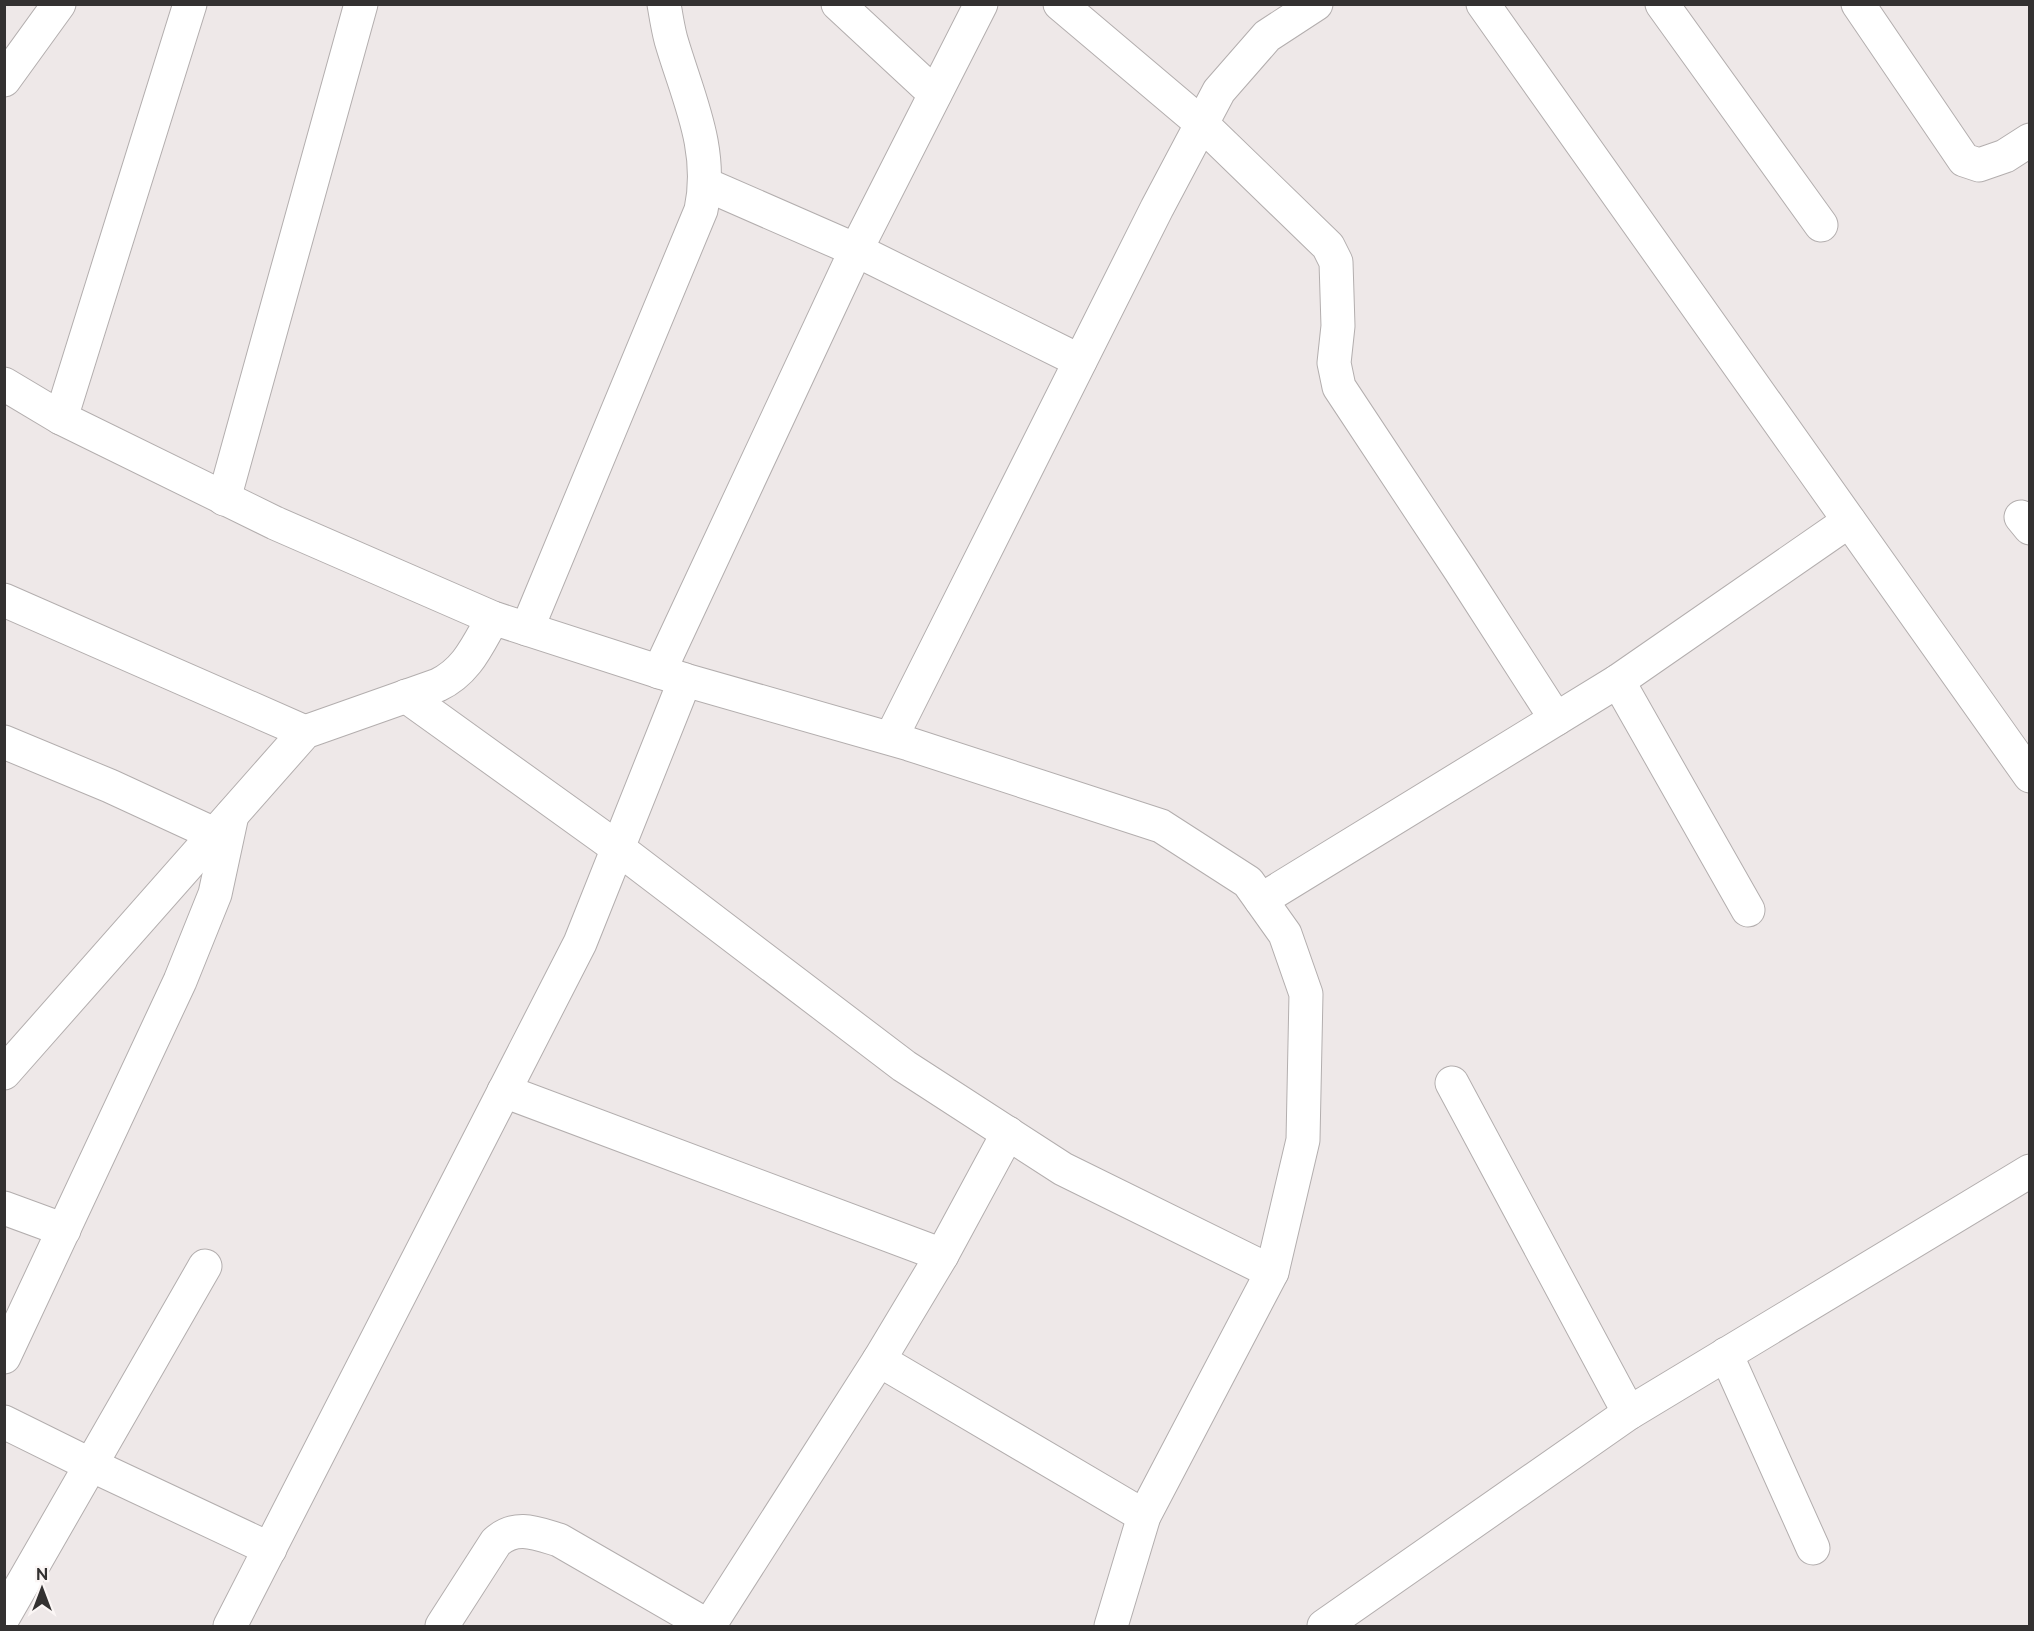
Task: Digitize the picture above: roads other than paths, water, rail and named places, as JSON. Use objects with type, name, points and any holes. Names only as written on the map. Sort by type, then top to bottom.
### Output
[{"type":"street","points":[[4,80],[59,4]]},
{"type":"street","points":[[61,418],[190,4]]},
{"type":"street","points":[[224,499],[361,4]]},
{"type":"street","points":[[527,629],[701,210],[705,184],[705,160],[693,105],[671,40],[664,4]]},
{"type":"street","points":[[838,4],[935,94]]},
{"type":"street","points":[[230,1626],[580,943],[619,849],[672,676],[856,250],[981,4]]},
{"type":"street","points":[[1060,4],[1202,124],[1328,246],[1335,262],[1338,326],[1334,363],[1339,387],[1556,719]]},
{"type":"street","points":[[1483,4],[2030,776]]},
{"type":"street","points":[[1662,4],[1821,225]]},
{"type":"street","points":[[1858,4],[1964,160],[1979,165],[2005,156],[2030,140]]},
{"type":"street","points":[[891,738],[1157,208],[1219,91],[1266,36],[1298,9]]},
{"type":"street","points":[[705,184],[856,250],[1080,361]]},
{"type":"street","points":[[4,384],[61,418],[224,499],[493,618],[672,676],[891,738],[1161,826],[1248,882],[1286,934],[1306,994],[1303,1140],[1272,1272],[1144,1516],[1110,1626]]},
{"type":"street","points":[[1261,900],[1618,681],[1848,521]]},
{"type":"street","points":[[4,600],[304,732]]},
{"type":"street","points":[[4,1073],[304,732],[453,678],[469,660],[493,618]]},
{"type":"street","points":[[1618,681],[1748,910]]},
{"type":"street","points":[[406,696],[619,849],[904,1066],[1063,1169],[1272,1272]]},
{"type":"street","points":[[4,742],[110,786],[223,825]]},
{"type":"street","points":[[4,1357],[180,981],[215,894],[223,825]]},
{"type":"street","points":[[1452,1083],[1629,1413]]},
{"type":"street","points":[[504,1091],[942,1255]]},
{"type":"street","points":[[442,1626],[496,1542],[505,1533],[517,1531],[536,1533],[559,1540],[708,1626],[879,1360],[942,1255],[1008,1133]]},
{"type":"street","points":[[1324,1626],[1629,1413],[2030,1171]]},
{"type":"street","points":[[4,1208],[64,1230]]},
{"type":"street","points":[[4,1616],[205,1266]]},
{"type":"street","points":[[1726,1354],[1814,1548]]},
{"type":"street","points":[[879,1360],[1144,1516]]},
{"type":"street","points":[[4,1422],[270,1549]]}]
